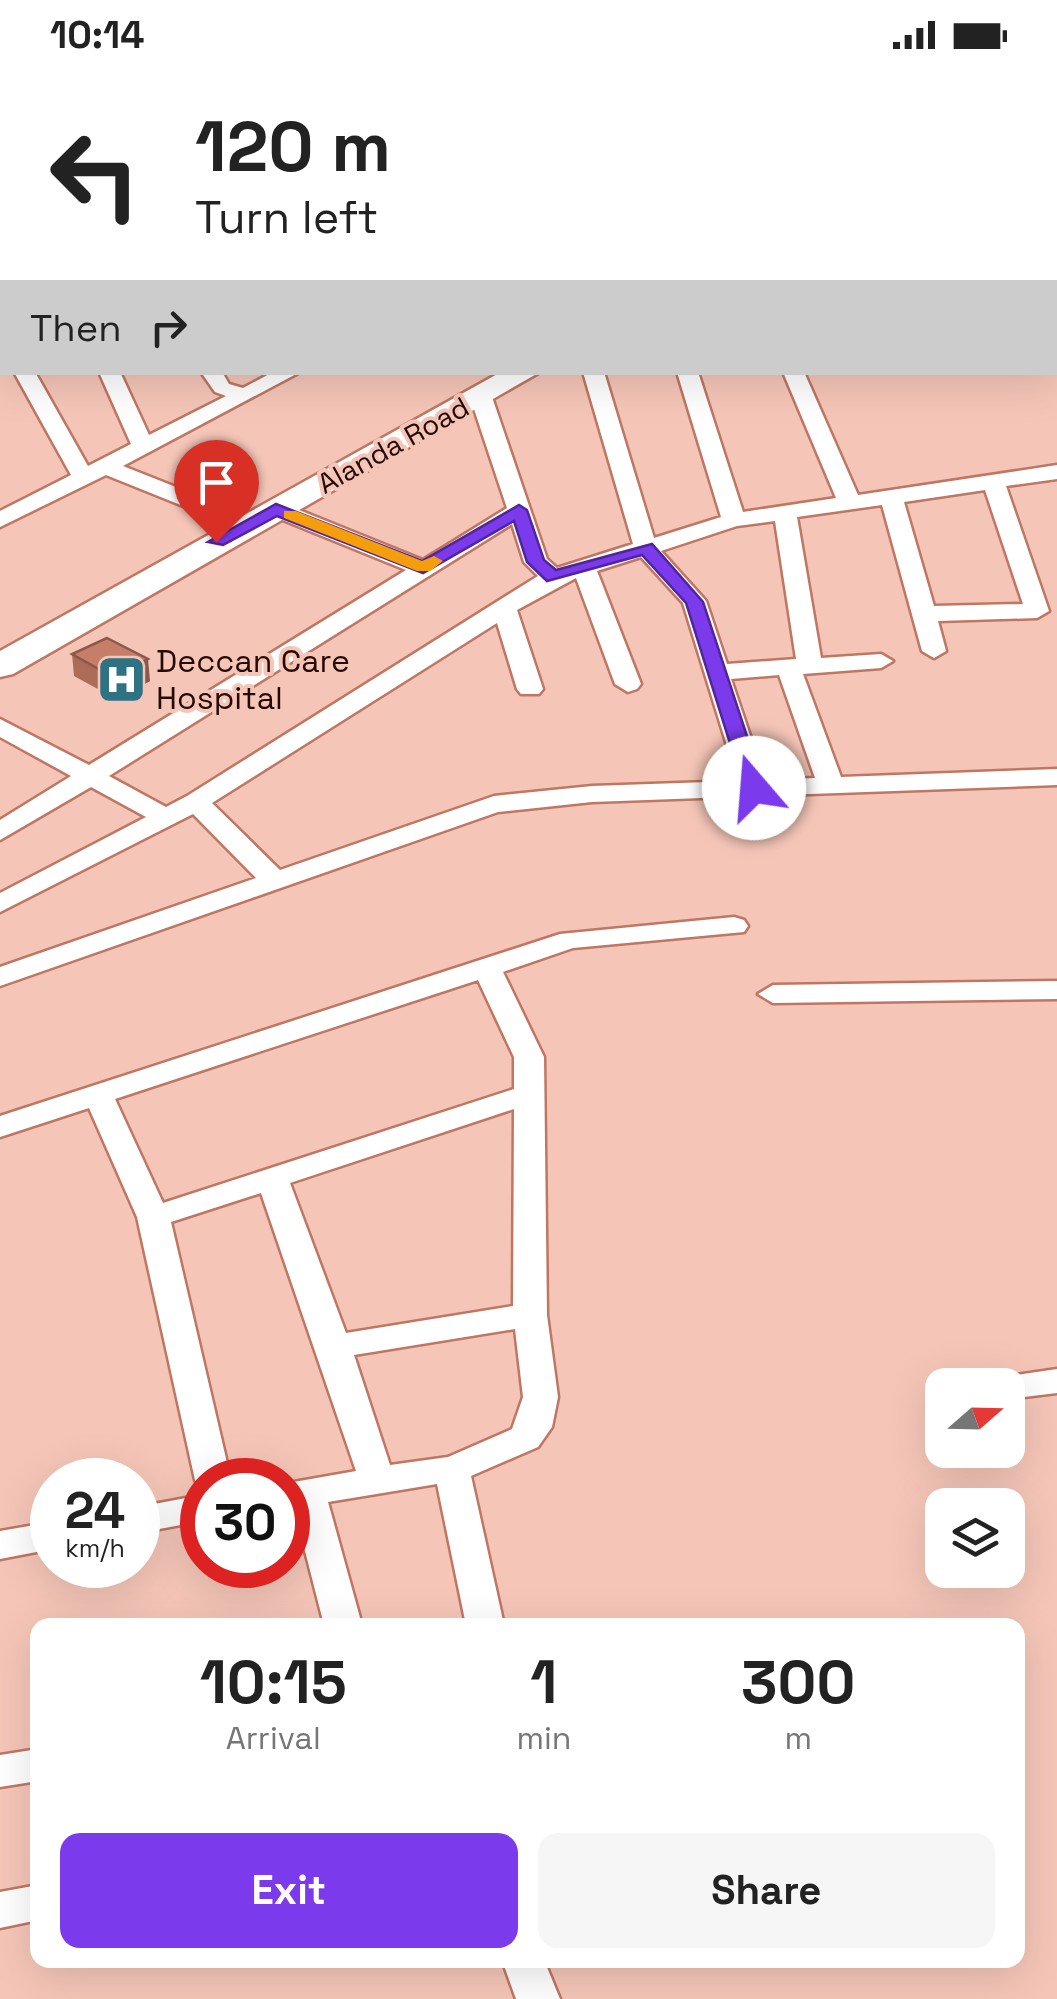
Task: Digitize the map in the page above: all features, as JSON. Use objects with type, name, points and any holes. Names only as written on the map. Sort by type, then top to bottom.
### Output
[{"type":"main road","name":"Alanda Road","points":[[0,644],[220,513],[480,385],[514,375]]},
{"type":"main road","name":"Alanda Road","points":[[0,666],[276,509],[480,385]]},
{"type":"street","points":[[26,375],[94,472],[220,513]]},
{"type":"street","points":[[110,375],[143,446]]},
{"type":"street","points":[[215,375],[222,388],[243,395]]},
{"type":"street","points":[[0,520],[284,375]]},
{"type":"street","points":[[594,375],[646,548],[694,602],[754,788]]},
{"type":"street","points":[[689,375],[734,520]]},
{"type":"street","points":[[794,375],[850,503]]},
{"type":"street","points":[[480,385],[536,562],[553,577]]},
{"type":"street","points":[[0,904],[196,802],[553,577],[734,520],[1057,472]]},
{"type":"street","points":[[923,614],[1047,611],[993,481]]},
{"type":"street","points":[[891,497],[934,651]]},
{"type":"street","points":[[276,509],[423,568]]},
{"type":"street","points":[[0,832],[519,510]]},
{"type":"street","points":[[785,513],[799,666],[831,785]]},
{"type":"street","points":[[584,568],[628,684]]},
{"type":"street","points":[[504,608],[530,689]]},
{"type":"street","points":[[717,672],[882,661]]},
{"type":"street","points":[[0,727],[92,774],[166,818]]},
{"type":"street","points":[[0,977],[494,804],[592,794],[1057,777]]},
{"type":"street","points":[[196,802],[275,881]]},
{"type":"street","points":[[0,1127],[570,940],[734,926]]},
{"type":"street","points":[[310,1492],[452,1469],[512,1446],[535,1426],[540,1402],[530,1316],[529,1057],[486,968]]},
{"type":"street","points":[[773,994],[1057,990]]},
{"type":"street","points":[[153,1218],[530,1094]]},
{"type":"street","points":[[98,1095],[153,1218],[208,1458]]},
{"type":"street","points":[[272,1178],[334,1347],[377,1480]]},
{"type":"street","points":[[334,1347],[530,1316]]},
{"type":"street","points":[[1025,1385],[1057,1381]]},
{"type":"street","points":[[452,1469],[484,1618]]},
{"type":"street","points":[[310,1529],[341,1618]]},
{"type":"street","points":[[0,1545],[30,1540]]},
{"type":"street","points":[[0,1771],[30,1766]]},
{"type":"street","points":[[0,1910],[30,1904]]},
{"type":"street","points":[[526,1968],[538,1999]]},
{"type":"building","points":[[107,638],[148,659],[113,677],[72,654]]},
{"type":"slow traffic","points":[[290,515],[423,568],[434,561]]},
{"type":"place","name":"Deccan Care Hospital","points":[[121,679]]},
{"type":"route","points":[[216,542],[276,509],[423,568],[519,510],[536,562],[553,577],[646,548],[694,602],[754,788]]}]
